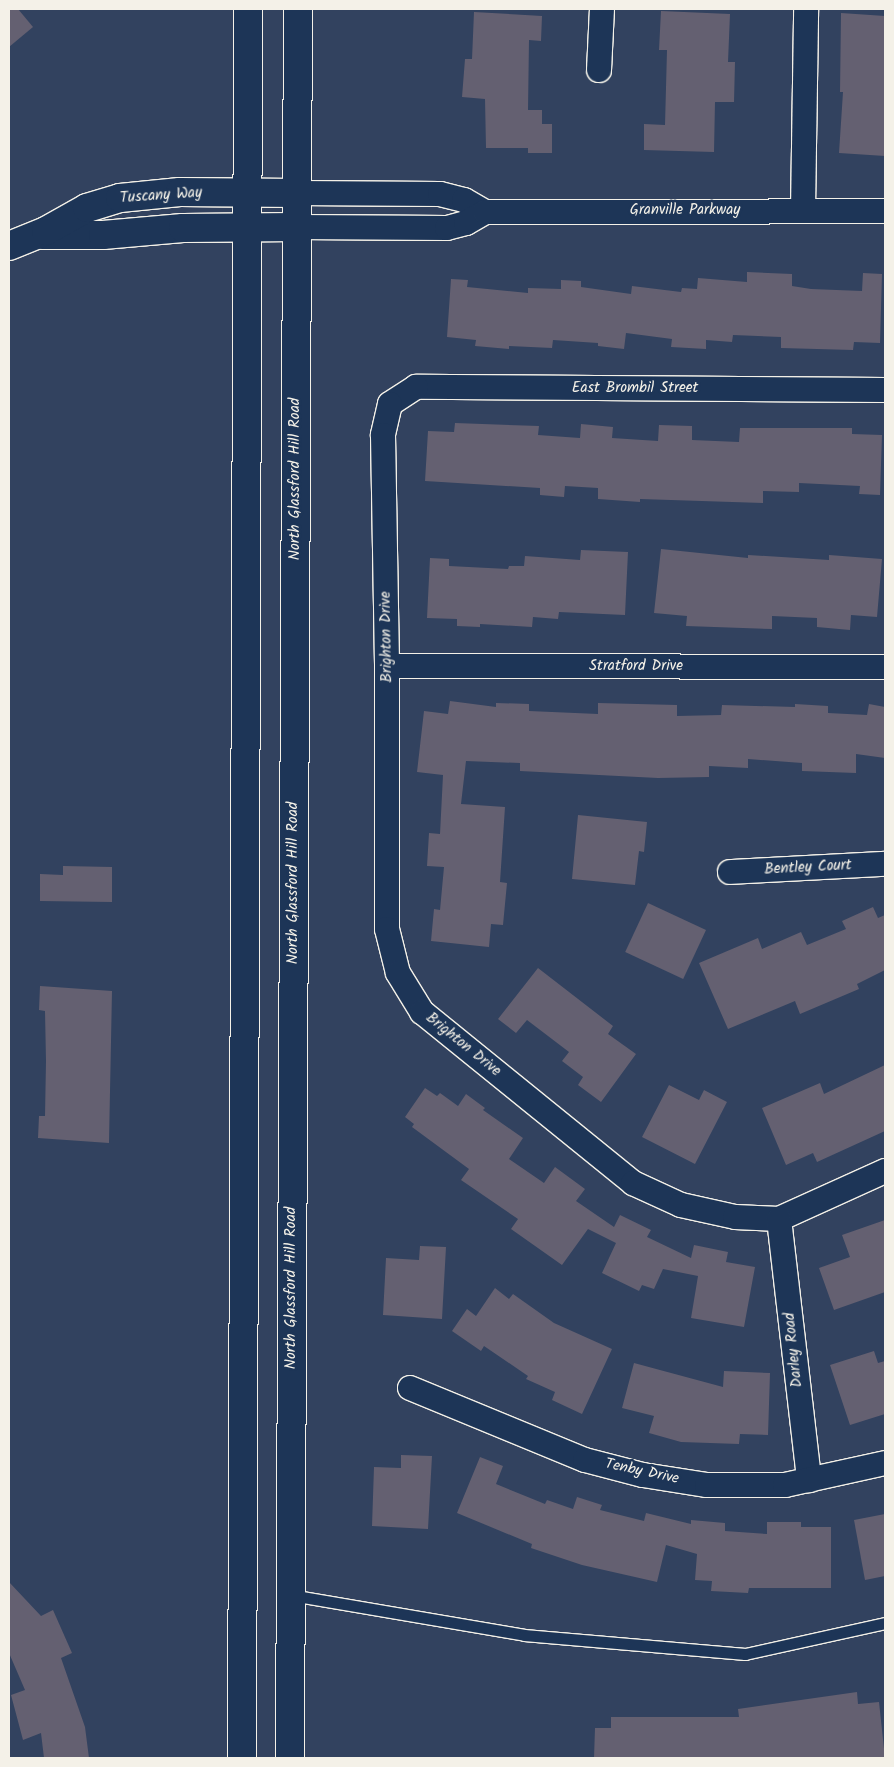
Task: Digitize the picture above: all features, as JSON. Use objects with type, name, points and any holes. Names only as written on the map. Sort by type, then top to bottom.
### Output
[{"type":"main road","points":[[242,1758],[248,9]]},
{"type":"main road","name":"North Glassford Hill Road","points":[[290,1758],[298,9]]},
{"type":"main road","name":"Tuscany Way","points":[[21,242],[87,208],[120,198],[180,192],[297,193]]},
{"type":"main road","name":"Tuscany Way","points":[[21,242],[59,233],[103,235],[160,228],[297,227]]},
{"type":"street","points":[[599,70],[602,9]]},
{"type":"street","points":[[803,210],[806,9]]},
{"type":"street","name":"Granville Parkway","points":[[297,193],[440,194],[464,200],[485,212]]},
{"type":"street","name":"Granville Parkway","points":[[297,227],[447,228],[466,223],[485,212],[885,211]]},
{"type":"street","name":"East Brombil Street","points":[[390,404],[416,387],[885,390]]},
{"type":"street","name":"Brighton Drive","points":[[390,404],[383,435],[387,666],[387,929],[398,973],[422,1012],[633,1183],[680,1205],[735,1217],[779,1219],[885,1171]]},
{"type":"street","name":"Stratford Drive","points":[[387,666],[885,667]]},
{"type":"street","name":"Bentley Court","points":[[730,872],[885,864]]},
{"type":"street","name":"Darley Road","points":[[779,1219],[809,1480]]},
{"type":"street","name":"Tenby Drive","points":[[410,1388],[585,1460],[643,1475],[707,1485],[785,1485],[885,1463]]},
{"type":"lane","points":[[291,1595],[524,1634],[745,1654],[885,1623]]},
{"type":"building","points":[[9,9],[18,9],[33,27],[9,47]]},
{"type":"building","points":[[661,11],[730,14],[728,62],[735,62],[734,102],[715,102],[714,152],[644,150],[644,124],[665,125],[667,50],[659,50]]},
{"type":"building","points":[[474,12],[542,16],[541,41],[529,40],[528,110],[542,110],[542,124],[552,124],[552,153],[528,153],[528,148],[486,148],[485,99],[462,97],[465,59],[472,59]]},
{"type":"building","points":[[841,13],[885,16],[885,156],[839,153],[843,92],[840,92]]},
{"type":"building","points":[[747,272],[792,274],[792,286],[811,289],[862,291],[863,273],[882,274],[880,343],[854,342],[853,350],[781,348],[781,337],[733,335],[732,342],[706,340],[706,349],[671,347],[672,339],[626,333],[624,349],[598,346],[598,343],[553,340],[552,348],[509,346],[509,349],[475,346],[476,340],[447,337],[451,279],[468,280],[467,287],[528,293],[528,288],[561,289],[561,280],[581,281],[581,287],[631,294],[632,286],[681,292],[682,288],[697,289],[698,278],[747,282]]},
{"type":"building","points":[[455,423],[539,426],[538,435],[580,438],[581,424],[613,427],[612,438],[658,441],[659,425],[692,426],[692,440],[739,442],[740,428],[852,428],[852,434],[882,435],[880,495],[859,494],[860,486],[799,483],[799,492],[763,491],[763,503],[640,499],[640,502],[598,499],[598,488],[565,486],[564,497],[540,495],[540,488],[425,481],[428,431],[454,432]]},
{"type":"building","points":[[661,549],[748,558],[748,555],[829,560],[829,555],[882,559],[877,617],[851,615],[850,630],[817,627],[817,618],[772,616],[772,629],[686,626],[687,616],[654,613]]},
{"type":"building","points":[[581,550],[628,552],[625,615],[559,612],[558,619],[533,617],[532,627],[480,624],[480,627],[457,626],[457,619],[427,618],[430,558],[449,559],[449,566],[508,569],[509,566],[524,566],[525,556],[580,560]]},
{"type":"building","points":[[450,701],[496,707],[496,703],[529,704],[529,711],[598,714],[598,703],[677,705],[677,716],[721,715],[722,705],[795,707],[795,704],[828,706],[828,713],[867,715],[869,704],[885,707],[885,758],[856,754],[856,773],[802,771],[802,763],[748,759],[748,768],[709,766],[709,777],[658,778],[520,771],[520,763],[466,761],[461,804],[505,807],[500,882],[507,883],[503,925],[491,924],[489,947],[431,941],[434,909],[440,910],[444,867],[427,866],[429,833],[440,834],[443,775],[417,772],[424,711],[448,714]]},
{"type":"building","points":[[578,815],[647,822],[644,852],[639,851],[635,885],[572,879]]},
{"type":"building","points":[[63,866],[112,867],[112,902],[40,901],[40,874],[63,875]]},
{"type":"building","points":[[648,903],[706,930],[683,979],[625,952]]},
{"type":"building","points":[[873,907],[878,918],[885,915],[885,970],[857,984],[859,989],[800,1014],[795,1001],[728,1029],[699,963],[758,938],[762,949],[801,932],[807,945],[846,929],[842,921]]},
{"type":"building","points":[[538,968],[613,1026],[608,1034],[636,1054],[601,1102],[578,1085],[583,1077],[562,1061],[569,1052],[527,1020],[516,1033],[498,1019]]},
{"type":"building","points":[[40,986],[112,991],[109,1143],[38,1138],[39,1116],[45,1116],[46,1061],[45,1011],[39,1010]]},
{"type":"building","points":[[885,1065],[885,1131],[817,1162],[813,1153],[786,1165],[762,1108],[820,1083],[824,1094]]},
{"type":"building","points":[[669,1085],[699,1100],[704,1090],[727,1102],[695,1164],[642,1137]]},
{"type":"building","points":[[425,1088],[437,1096],[440,1093],[458,1106],[466,1094],[485,1108],[483,1110],[523,1138],[509,1159],[544,1183],[555,1167],[585,1189],[576,1201],[614,1227],[620,1215],[651,1230],[647,1237],[691,1258],[694,1245],[728,1252],[726,1262],[755,1267],[744,1327],[691,1318],[698,1276],[663,1269],[654,1289],[642,1285],[639,1291],[602,1273],[616,1243],[588,1229],[562,1265],[511,1229],[518,1219],[461,1180],[469,1169],[412,1127],[414,1124],[405,1117]]},
{"type":"building","points":[[885,1220],[885,1292],[834,1310],[819,1268],[850,1257],[842,1235]]},
{"type":"building","points":[[420,1246],[446,1247],[442,1319],[383,1315],[386,1258],[419,1260]]},
{"type":"building","points":[[495,1288],[509,1299],[513,1294],[554,1323],[612,1349],[582,1414],[552,1400],[555,1392],[526,1379],[528,1376],[484,1346],[481,1351],[452,1331],[467,1309],[476,1316]]},
{"type":"building","points":[[874,1351],[878,1363],[885,1361],[885,1414],[850,1425],[830,1365]]},
{"type":"building","points":[[634,1363],[723,1387],[724,1371],[770,1373],[768,1435],[740,1434],[739,1444],[681,1442],[649,1433],[654,1416],[622,1408]]},
{"type":"building","points":[[401,1455],[432,1456],[428,1529],[372,1526],[374,1467],[401,1468]]},
{"type":"building","points":[[480,1457],[503,1466],[496,1484],[545,1504],[547,1500],[573,1509],[577,1497],[602,1505],[600,1510],[644,1521],[646,1513],[691,1524],[691,1520],[725,1523],[725,1531],[767,1534],[767,1522],[801,1522],[801,1527],[831,1527],[831,1588],[749,1588],[748,1593],[711,1591],[712,1581],[695,1580],[697,1554],[666,1545],[657,1582],[582,1565],[531,1548],[532,1544],[457,1513]]},
{"type":"building","points":[[885,1514],[885,1576],[865,1580],[854,1520]]},
{"type":"building","points":[[9,1582],[41,1616],[53,1610],[72,1653],[61,1658],[85,1727],[89,1758],[44,1758],[41,1733],[23,1740],[11,1695],[25,1690],[9,1653]]},
{"type":"building","points":[[857,1692],[858,1704],[879,1702],[885,1758],[594,1758],[595,1728],[611,1728],[611,1717],[739,1717],[738,1709]]}]
